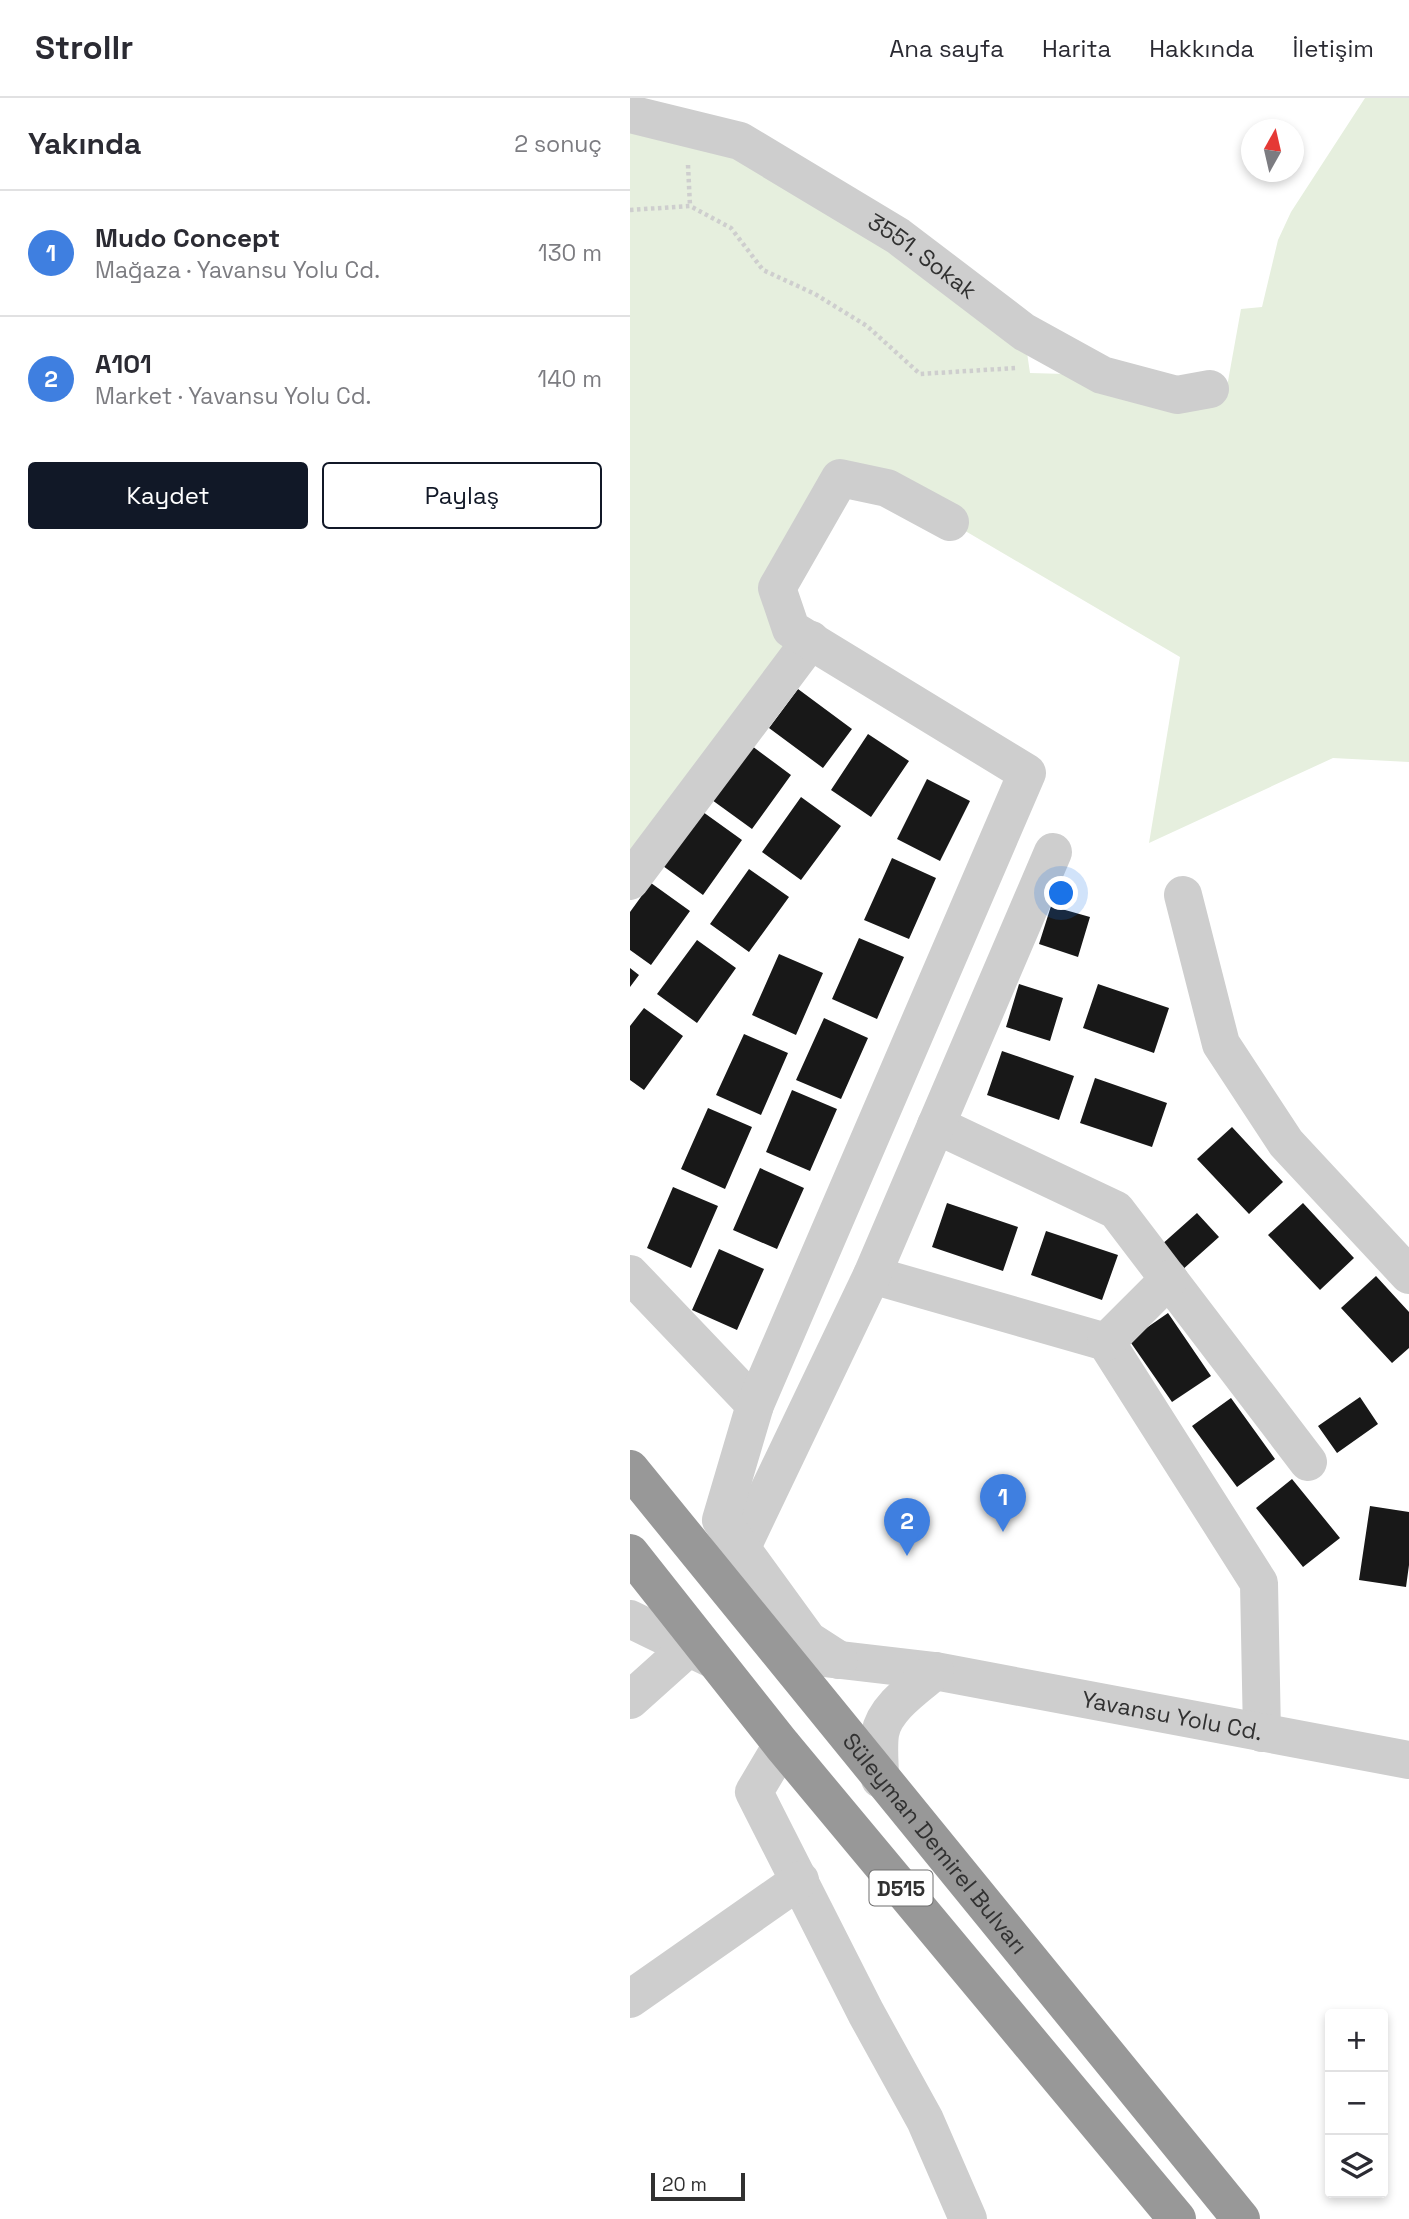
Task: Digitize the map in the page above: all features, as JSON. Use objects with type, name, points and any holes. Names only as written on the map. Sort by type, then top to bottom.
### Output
[{"type":"highway","name":"Süleyman Demirel Bulvarı","points":[[630,1469],[1241,2219]]},
{"type":"highway","name":"D515","points":[[630,1553],[701,1654],[782,1745],[1177,2219]]},
{"type":"street","name":"3551. Sokak","points":[[630,114],[740,141],[898,236],[1024,332],[1102,375],[1177,395],[1210,389]]},
{"type":"street","points":[[839,1660],[808,1640],[721,1520],[755,1405],[1027,773],[791,629],[777,588],[839,478],[887,488],[950,522]]},
{"type":"street","points":[[630,881],[811,640]]},
{"type":"street","points":[[741,1549],[872,1275],[1053,852]]},
{"type":"street","points":[[1183,895],[1221,1044],[1286,1143],[1409,1275]]},
{"type":"street","points":[[936,1125],[1116,1210],[1308,1462]]},
{"type":"street","points":[[630,1274],[755,1405]]},
{"type":"street","points":[[872,1275],[1106,1342],[1259,1583],[1262,1732]]},
{"type":"street","points":[[1106,1342],[1169,1279]]},
{"type":"street","points":[[630,1619],[701,1654]]},
{"type":"street","name":"Yavansu Yolu Cd.","points":[[778,1653],[935,1671],[1409,1760]]},
{"type":"street","points":[[630,1700],[701,1654]]},
{"type":"street","points":[[880,1779],[880,1732],[888,1716],[905,1696],[935,1671]]},
{"type":"street","points":[[782,1745],[754,1792],[866,2013],[925,2120],[968,2219]]},
{"type":"street","points":[[630,1999],[800,1880]]},
{"type":"path","points":[[630,210],[690,206],[731,228],[764,270],[816,294],[867,326],[920,374],[1019,368],[1064,355]]},
{"type":"green space","points":[[1365,98],[1409,98],[1409,762],[1333,758],[1149,843],[1180,657],[950,522],[840,478],[777,588],[811,640],[630,881],[630,114],[687,128],[1024,332],[1030,373],[1102,375],[1225,398],[1241,309],[1262,307],[1278,240],[1291,212]]},
{"type":"building","points":[[798,689],[852,729],[823,768],[769,728]]},
{"type":"building","points":[[868,734],[909,761],[871,817],[831,790]]},
{"type":"building","points":[[752,746],[791,775],[752,829],[712,800]]},
{"type":"building","points":[[927,779],[970,801],[940,861],[897,839]]},
{"type":"building","points":[[801,797],[841,826],[801,880],[762,852]]},
{"type":"building","points":[[703,812],[742,840],[703,895],[663,866]]},
{"type":"building","points":[[892,858],[936,878],[909,939],[864,920]]},
{"type":"building","points":[[749,869],[789,897],[749,952],[710,924]]},
{"type":"building","points":[[651,883],[690,911],[651,965],[630,950],[630,912]]},
{"type":"building","points":[[1051,906],[1090,917],[1078,957],[1039,944]]},
{"type":"building","points":[[859,938],[904,957],[877,1019],[832,999]]},
{"type":"building","points":[[697,940],[736,968],[697,1023],[657,994]]},
{"type":"building","points":[[779,954],[823,973],[796,1035],[752,1015]]},
{"type":"building","points":[[630,968],[639,975],[630,987]]},
{"type":"building","points":[[1019,984],[1063,998],[1050,1041],[1006,1027]]},
{"type":"building","points":[[1098,984],[1169,1008],[1154,1053],[1083,1028]]},
{"type":"building","points":[[644,1008],[683,1036],[644,1090],[630,1080],[630,1026]]},
{"type":"building","points":[[824,1018],[868,1038],[841,1099],[796,1080]]},
{"type":"building","points":[[744,1034],[788,1053],[761,1115],[716,1095]]},
{"type":"building","points":[[1002,1051],[1074,1076],[1059,1120],[987,1095]]},
{"type":"building","points":[[1095,1078],[1167,1103],[1152,1147],[1080,1123]]},
{"type":"building","points":[[792,1090],[837,1109],[810,1171],[766,1152]]},
{"type":"building","points":[[708,1108],[752,1127],[725,1189],[681,1169]]},
{"type":"building","points":[[1232,1127],[1283,1182],[1249,1214],[1197,1159]]},
{"type":"building","points":[[760,1168],[804,1188],[777,1249],[733,1230]]},
{"type":"building","points":[[673,1187],[718,1206],[691,1268],[647,1248]]},
{"type":"building","points":[[947,1203],[1018,1227],[1003,1271],[932,1247]]},
{"type":"building","points":[[1303,1203],[1354,1258],[1320,1290],[1268,1235]]},
{"type":"building","points":[[1197,1213],[1219,1237],[1181,1271],[1160,1246]]},
{"type":"building","points":[[1046,1231],[1118,1255],[1102,1300],[1031,1275]]},
{"type":"building","points":[[719,1249],[764,1269],[737,1330],[692,1310]]},
{"type":"building","points":[[1376,1276],[1409,1312],[1409,1348],[1392,1363],[1341,1308]]},
{"type":"building","points":[[1168,1313],[1211,1376],[1172,1402],[1129,1340]]},
{"type":"building","points":[[1360,1397],[1378,1424],[1337,1453],[1318,1426]]},
{"type":"building","points":[[1231,1398],[1275,1459],[1237,1487],[1192,1426]]},
{"type":"building","points":[[1292,1479],[1340,1538],[1303,1567],[1256,1508]]},
{"type":"building","points":[[1370,1506],[1409,1512],[1409,1565],[1406,1587],[1359,1580]]},
{"type":"place","name":"Mudo Concept","points":[[1003,1532]]},
{"type":"place","name":"A101","points":[[907,1556]]}]
